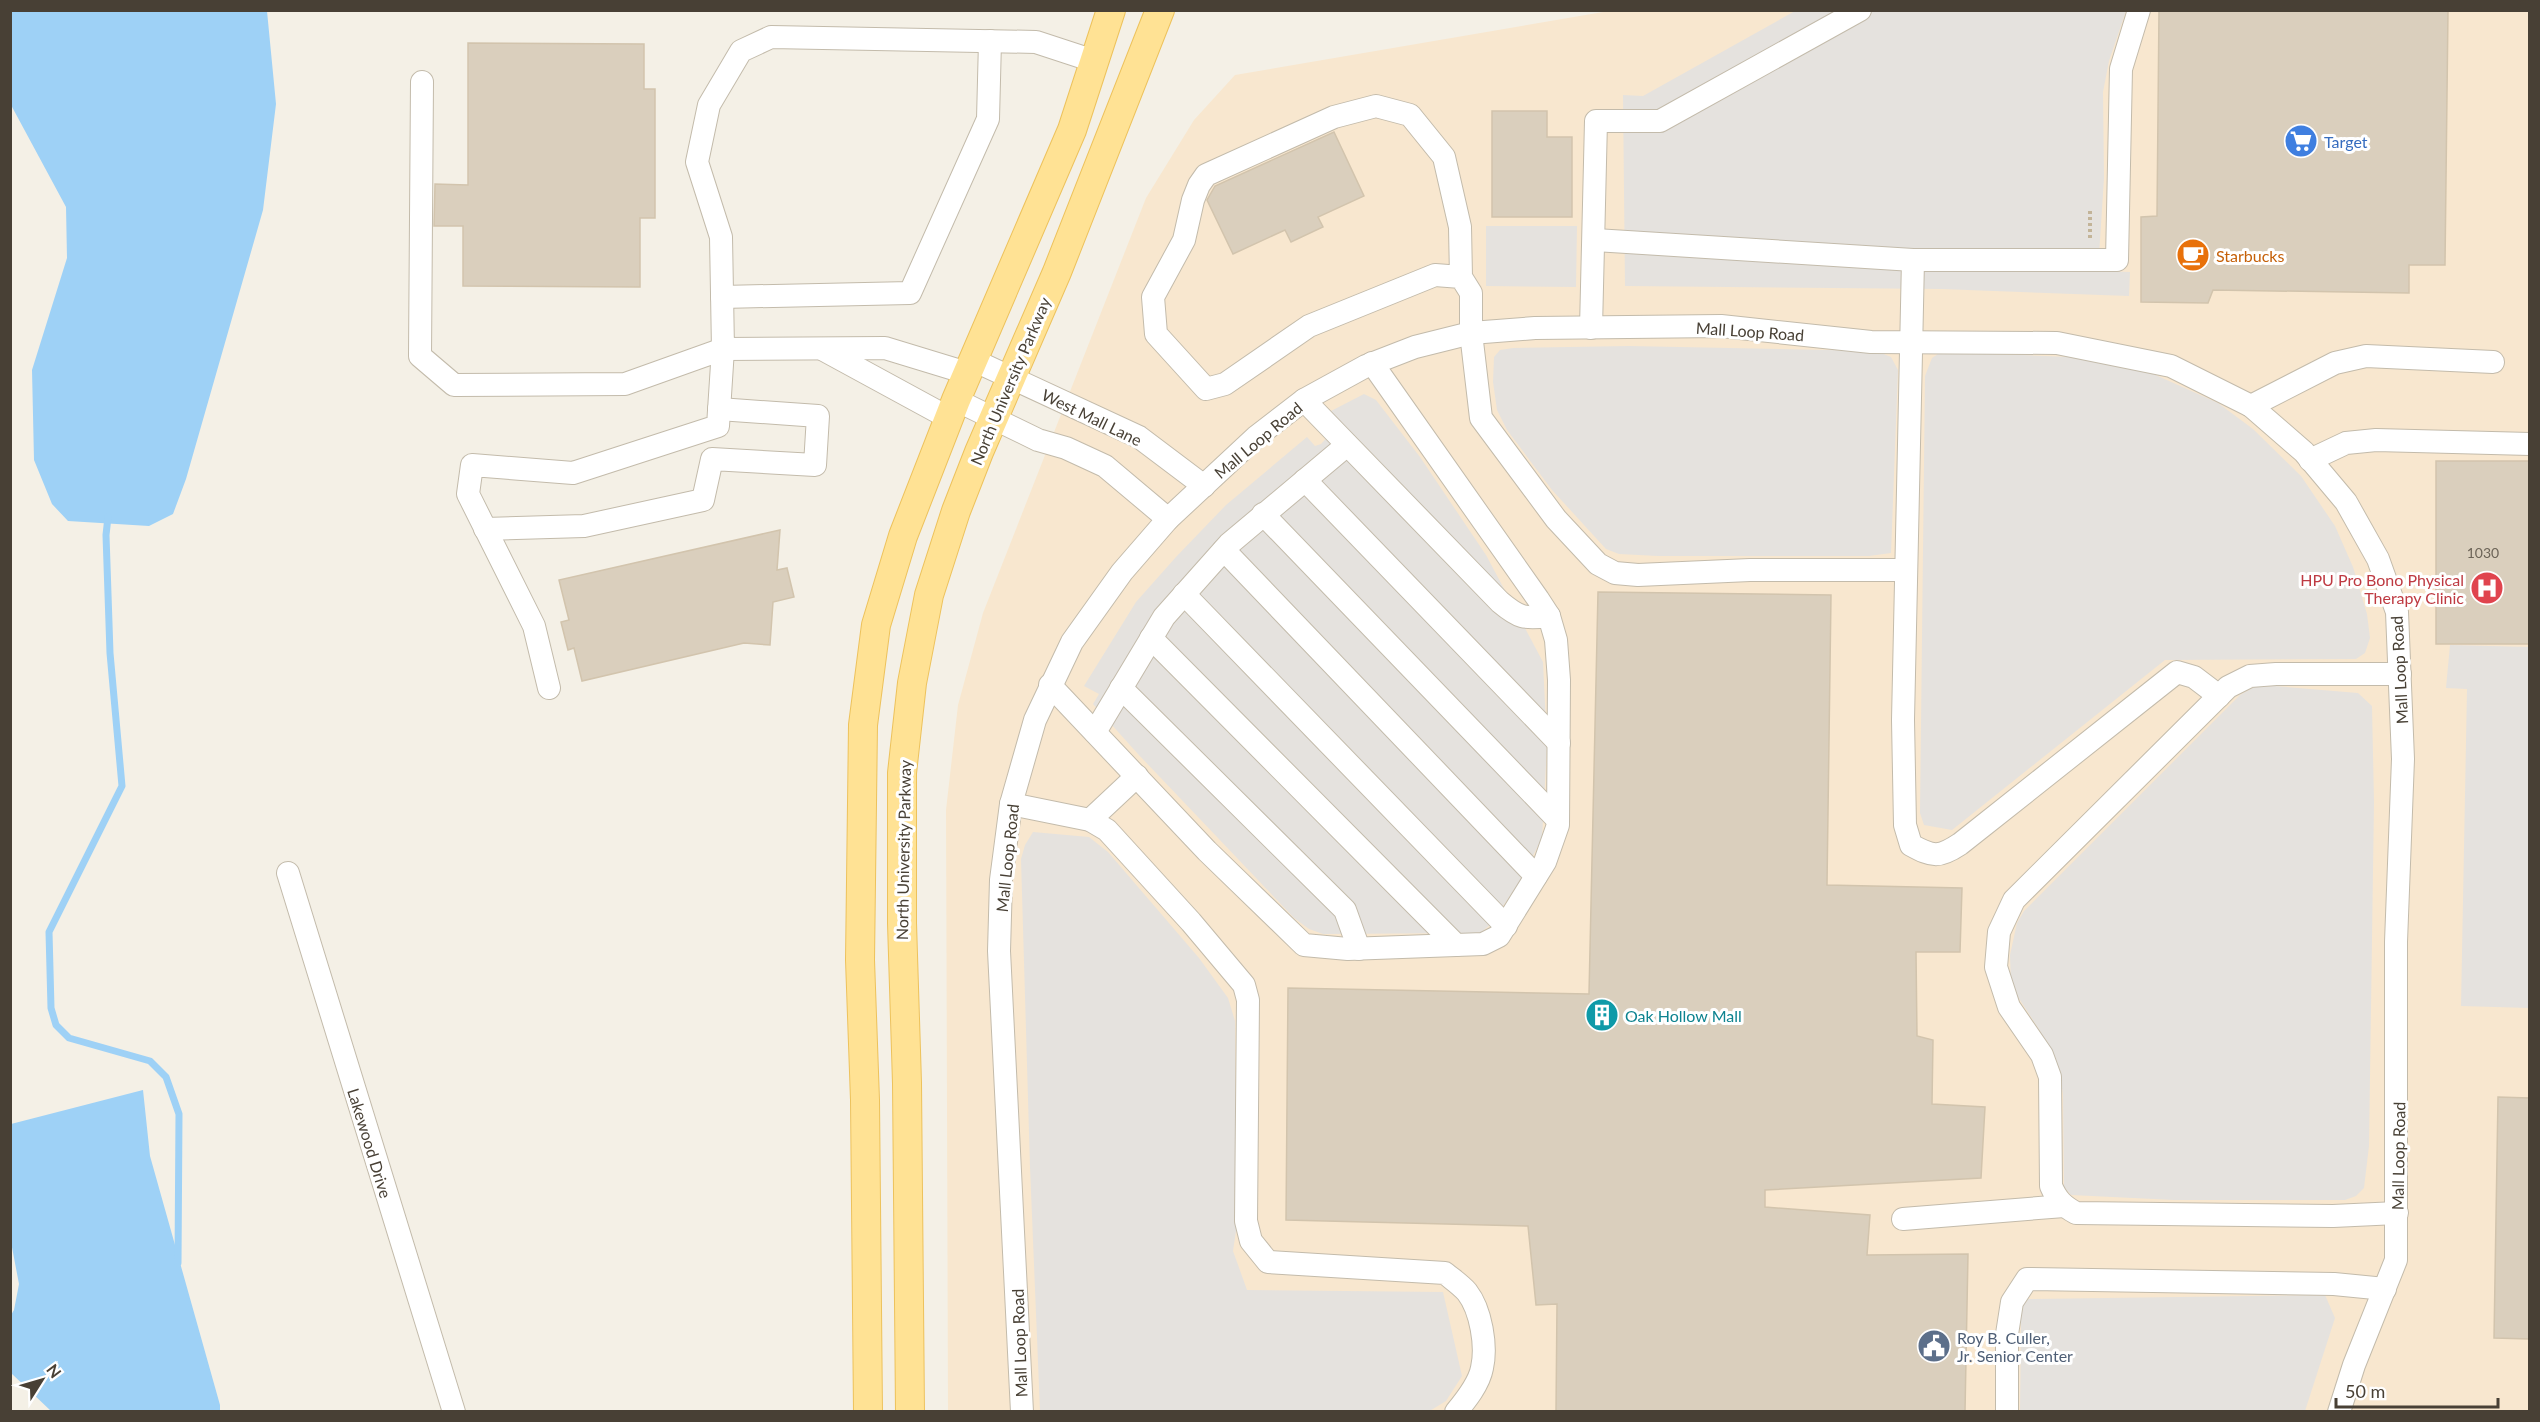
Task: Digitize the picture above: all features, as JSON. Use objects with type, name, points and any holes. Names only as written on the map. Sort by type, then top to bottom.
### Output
[{"type":"main road","points":[[868,1412],[865,1100],[860,960],[863,725],[876,625],[903,536],[952,409],[1072,130],[1111,10]]},
{"type":"main road","name":"North University Parkway","points":[[910,1412],[907,1083],[902,923],[902,773],[912,683],[929,595],[956,511],[1134,83],[1160,10]]},
{"type":"street","points":[[1591,328],[1595,240],[1596,121],[1660,121],[1860,10]]},
{"type":"street","points":[[1595,240],[1913,260],[2117,260],[2121,69],[2139,10]]},
{"type":"street","points":[[485,529],[585,526],[703,500],[718,418],[723,349],[721,237],[697,162],[709,105],[741,51],[771,37],[1036,42],[1094,61]]},
{"type":"street","points":[[722,297],[910,293],[988,119],[990,41]]},
{"type":"street","name":"West Mall Lane","points":[[422,82],[420,356],[454,385],[625,384],[723,349],[885,348],[1012,379],[1139,437],[1204,486]]},
{"type":"street","points":[[1461,277],[1435,275],[1309,326],[1226,384],[1206,389],[1156,334],[1153,297],[1184,240],[1193,200],[1206,175],[1334,117],[1376,106],[1410,115],[1444,157],[1460,227],[1461,277],[1471,293],[1471,333],[1481,418],[1556,519],[1598,564],[1616,573],[1638,575],[1750,570],[1906,570]]},
{"type":"street","points":[[1913,260],[1903,720],[1905,825],[1911,845],[1930,856],[1947,853],[2177,672],[2194,677],[2219,696]]},
{"type":"street","name":"Mall Loop Road","points":[[1022,1412],[999,951],[1001,880],[1011,804],[1035,720],[1072,642],[1099,603],[1168,519],[1256,437],[1304,400],[1372,363],[1415,347],[1471,333],[1535,328],[1721,326],[1871,342],[2057,343],[2171,366],[2251,406],[2310,460],[2346,502],[2378,559],[2397,612],[2403,759],[2396,942],[2396,1260],[2339,1412]]},
{"type":"street","points":[[820,348],[952,409],[994,418],[1038,440],[1066,448],[1105,466],[1168,519]]},
{"type":"street","points":[[2251,406],[2336,363],[2366,356],[2493,362]]},
{"type":"street","points":[[1050,685],[1241,885],[1304,945],[1359,949],[1483,944],[1499,936],[1536,876],[1555,838],[1558,820],[1559,743],[1556,640],[1549,616],[1372,363]]},
{"type":"street","points":[[1304,400],[1506,608],[1526,619],[1549,616]]},
{"type":"street","points":[[549,688],[534,626],[468,494],[472,465],[573,473],[718,418],[818,416],[815,465],[712,459]]},
{"type":"street","points":[[2310,460],[2346,443],[2376,440],[2529,444]]},
{"type":"street","points":[[1095,732],[1164,617],[1184,594],[1224,550],[1263,514],[1347,445]]},
{"type":"street","points":[[1305,480],[1559,743]]},
{"type":"street","points":[[1263,514],[1558,820]]},
{"type":"street","points":[[1224,550],[1536,876]]},
{"type":"street","points":[[1184,594],[1506,926]]},
{"type":"street","points":[[1151,638],[1456,945]]},
{"type":"street","points":[[2397,1213],[2333,1216],[2076,1213],[2064,1206],[2056,1199],[2051,1186],[2050,1077],[2042,1055],[2009,1007],[1996,967],[1999,932],[2014,900],[2228,687],[2250,676],[2400,674]]},
{"type":"street","points":[[1121,688],[1345,910],[1359,949]]},
{"type":"street","points":[[1090,820],[1137,776]]},
{"type":"street","points":[[1011,804],[1090,820],[1107,830],[1137,861],[1244,985],[1248,1000],[1246,1221],[1251,1241],[1268,1262],[1445,1274],[1467,1292],[1476,1310],[1482,1337],[1482,1369],[1467,1398],[1456,1412]]},
{"type":"street","name":"Lakewood Drive","points":[[288,873],[454,1412]]},
{"type":"street","points":[[1902,1219],[2064,1206]]},
{"type":"street","points":[[2007,1412],[2007,1334],[2012,1302],[2027,1279],[2334,1284],[2385,1289]]},
{"type":"shaded area","points":[[1609,11],[2529,11],[2529,1411],[948,1412],[946,810],[958,705],[983,613],[1146,198],[1194,120],[1235,75]]},
{"type":"shaded area","points":[[1795,11],[2126,11],[2109,61],[2103,92],[2104,178],[2098,271],[2130,272],[2129,296],[1941,289],[1625,286],[1623,95],[1643,96]]},
{"type":"shaded area","points":[[1486,226],[1577,226],[1576,287],[1486,286]]},
{"type":"shaded area","points":[[1629,346],[1876,351],[1891,357],[1898,370],[1891,553],[1869,556],[1658,556],[1619,554],[1606,549],[1552,490],[1507,430],[1497,410],[1493,382],[1494,357],[1500,350],[1513,348]]},
{"type":"shaded area","points":[[1941,352],[2096,358],[2149,372],[2218,403],[2253,429],[2301,476],[2335,526],[2353,567],[2367,614],[2370,638],[2365,653],[2356,659],[2165,660],[1952,830],[1924,825],[1920,813],[1925,376],[1932,358]]},
{"type":"shaded area","points":[[1364,394],[1376,400],[1420,457],[1486,555],[1543,662],[1547,746],[1542,838],[1520,881],[1490,925],[1480,933],[1323,934],[1309,929],[1294,918],[1138,754],[1093,704],[1099,694],[1084,686],[1136,602],[1176,557],[1226,505],[1307,437],[1315,446],[1321,444],[1338,425],[1331,411]]},
{"type":"shaded area","points":[[2450,645],[2529,647],[2529,1008],[2461,1006],[2467,689],[2446,688]]},
{"type":"shaded area","points":[[2275,686],[2358,693],[2372,706],[2374,802],[2369,1146],[2364,1188],[2356,1196],[2345,1200],[2174,1200],[2071,1195],[2064,1187],[2063,1094],[2058,1066],[2047,1042],[2011,986],[2010,955],[2017,923],[2024,911],[2240,695],[2254,687]]},
{"type":"shaded area","points":[[1033,832],[1089,837],[1108,852],[1199,958],[1228,998],[1235,1021],[1236,1231],[1233,1251],[1247,1290],[1443,1292],[1462,1376],[1446,1401],[1428,1412],[1040,1411],[1021,859],[1025,845]]},
{"type":"shaded area","points":[[2325,1295],[2335,1318],[2305,1411],[2020,1412],[2021,1317],[2023,1306],[2028,1299]]},
{"type":"water","points":[[11,10],[267,11],[276,104],[263,210],[186,479],[173,514],[149,526],[68,521],[52,504],[34,460],[32,370],[67,258],[66,207],[11,105]]},
{"type":"water","points":[[143,1090],[150,1156],[220,1411],[51,1411],[11,1373],[11,1315],[19,1284],[11,1242],[11,1124]]},
{"type":"building","points":[[2159,10],[2448,10],[2445,265],[2409,265],[2409,293],[2213,290],[2208,303],[2141,302],[2141,217],[2157,216]]},
{"type":"building","points":[[468,43],[644,44],[644,89],[655,89],[655,218],[640,218],[640,287],[463,286],[463,226],[434,226],[435,184],[468,185]]},
{"type":"building","points":[[1492,111],[1547,111],[1547,137],[1572,137],[1572,217],[1492,217]]},
{"type":"building","points":[[1334,132],[1364,196],[1318,217],[1323,227],[1291,242],[1285,230],[1233,254],[1207,200],[1215,186]]},
{"type":"building","points":[[2436,461],[2529,461],[2529,644],[2436,644]]},
{"type":"building","points":[[780,530],[777,570],[787,568],[794,597],[773,602],[770,645],[744,643],[582,681],[574,648],[568,650],[561,622],[569,620],[559,580]]},
{"type":"building","name":"Oak Hollow Mall","points":[[1598,592],[1831,595],[1827,885],[1962,888],[1960,952],[1916,952],[1917,1036],[1933,1040],[1932,1104],[1985,1107],[1981,1178],[1765,1190],[1765,1207],[1870,1215],[1867,1255],[1968,1254],[1965,1412],[1556,1412],[1557,1304],[1536,1305],[1528,1226],[1286,1220],[1288,988],[1589,994]]},
{"type":"building","points":[[2498,1097],[2529,1098],[2529,1339],[2494,1338]]},
{"type":"waterway","points":[[108,517],[106,535],[110,653],[122,786],[49,932],[51,1008],[56,1025],[69,1038],[150,1061],[166,1077],[179,1114],[178,1263]]},
{"type":"place","name":"Target","points":[[2301,141]]},
{"type":"place","name":"Starbucks","points":[[2193,255]]},
{"type":"place","name":"HPU Pro Bono Physical Therapy Clinic","points":[[2487,588]]},
{"type":"place","name":"Oak Hollow Mall","points":[[1602,1015]]},
{"type":"place","name":"Roy B. Culler, Jr. Senior Center","points":[[1934,1346]]}]
